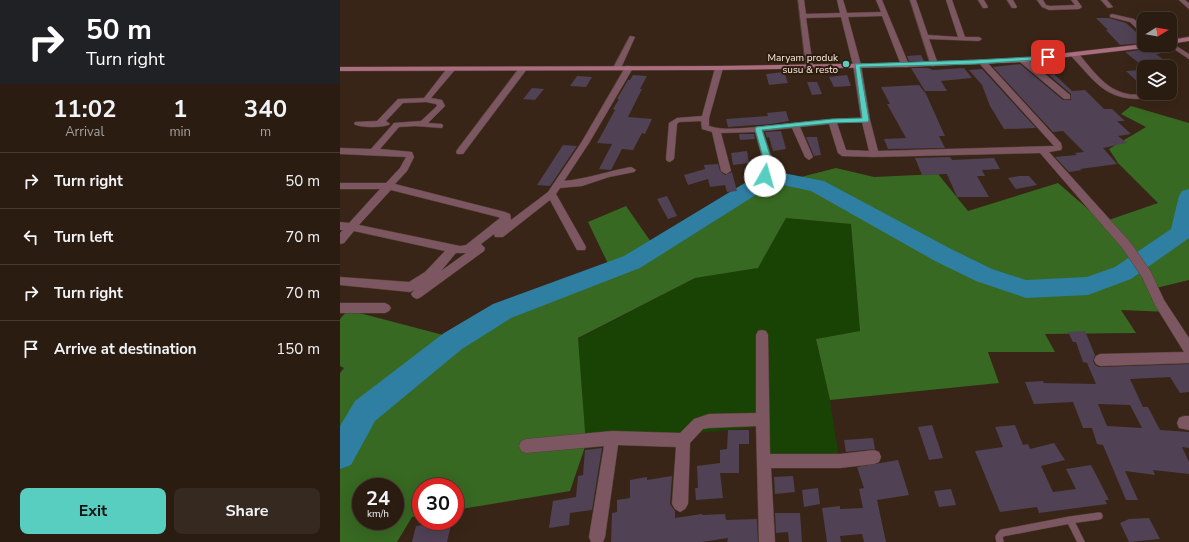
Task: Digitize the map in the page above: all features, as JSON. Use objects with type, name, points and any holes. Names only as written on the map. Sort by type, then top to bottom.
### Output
[{"type":"street","points":[[801,0],[809,66]]},
{"type":"street","points":[[840,0],[857,65],[866,120],[874,154]]},
{"type":"street","points":[[879,0],[905,65]]},
{"type":"street","points":[[913,0],[934,64]]},
{"type":"street","points":[[949,0],[962,39]]},
{"type":"street","points":[[981,0],[985,7]]},
{"type":"street","points":[[1010,0],[1014,8]]},
{"type":"street","points":[[1040,0],[1044,6],[1049,8],[1079,7],[1074,0]]},
{"type":"street","points":[[1104,0],[1110,7]]},
{"type":"street","points":[[1182,0],[1189,7]]},
{"type":"street","points":[[804,16],[885,14]]},
{"type":"street","points":[[1112,16],[1132,20],[1137,25]]},
{"type":"street","points":[[618,68],[632,37]]},
{"type":"street","points":[[925,37],[979,39]]},
{"type":"street","points":[[1177,42],[1189,39]]},
{"type":"street","points":[[341,70],[719,68],[905,65],[1023,60],[1137,47]]},
{"type":"street","points":[[1177,48],[1189,57]]},
{"type":"street","points":[[1075,55],[1106,89],[1127,97],[1137,97]]},
{"type":"street","points":[[1023,60],[1068,97]]},
{"type":"street","points":[[832,121],[842,153],[874,154],[1042,150],[1058,148],[1058,145],[982,62]]},
{"type":"street","points":[[417,294],[520,219],[554,190],[585,142],[629,68]]},
{"type":"street","points":[[719,68],[705,118],[705,127],[709,130],[758,129],[832,121],[866,120]]},
{"type":"street","points":[[426,100],[451,69]]},
{"type":"street","points":[[460,152],[523,69]]},
{"type":"street","points":[[379,124],[401,101],[426,100],[439,102],[441,106],[423,123],[417,124]]},
{"type":"street","points":[[670,159],[673,123],[677,120],[705,118]]},
{"type":"street","points":[[358,124],[417,124],[439,126]]},
{"type":"street","points":[[374,151],[397,124]]},
{"type":"street","points":[[795,126],[809,156]]},
{"type":"street","points":[[757,182],[765,176],[770,168],[758,129]]},
{"type":"street","points":[[716,130],[726,171]]},
{"type":"street","points":[[1042,150],[1127,246],[1147,275],[1159,302],[1189,349]]},
{"type":"street","points":[[340,151],[374,151],[409,154],[409,159],[404,169],[340,240]]},
{"type":"street","points":[[554,190],[582,183],[608,174],[631,170]]},
{"type":"street","points":[[340,186],[389,186],[501,214],[506,217],[505,222],[469,248],[460,250],[352,227],[340,226]]},
{"type":"street","points":[[554,190],[581,247]]},
{"type":"street","points":[[340,281],[410,287],[420,284],[454,248]]},
{"type":"street","points":[[340,308],[385,308]]},
{"type":"street","points":[[762,335],[763,461],[767,542]]},
{"type":"street","points":[[1100,360],[1189,357]]},
{"type":"street","points":[[680,504],[683,440],[699,424],[709,421],[763,420]]},
{"type":"street","points":[[526,446],[612,438],[683,440]]},
{"type":"street","points":[[598,537],[612,438]]},
{"type":"street","points":[[763,461],[840,461],[874,457]]},
{"type":"lane","points":[[1000,542],[999,537],[1002,533],[1099,516]]},
{"type":"lane","points":[[1070,520],[1081,542]]},
{"type":"green space","points":[[1131,106],[1189,123],[1189,280],[1156,288],[1169,312],[1121,310],[1136,333],[1045,334],[1055,352],[988,352],[999,383],[830,400],[816,339],[860,331],[851,224],[786,218],[758,268],[695,278],[578,338],[586,444],[570,491],[464,509],[464,478],[412,478],[412,517],[397,542],[340,542],[340,373],[344,368],[340,366],[340,319],[348,310],[447,336],[564,285],[613,274],[588,222],[626,206],[658,252],[708,217],[738,193],[836,168],[874,177],[938,174],[968,211],[1058,183],[1103,222],[1158,203],[1118,163],[1109,149],[1146,127],[1121,114]]},
{"type":"green space","points":[[786,218],[851,224],[860,332],[816,339],[830,400],[839,459],[770,461],[768,426],[586,444],[578,339],[695,278],[758,268]]},
{"type":"building","points":[[1096,18],[1109,18],[1126,23],[1137,33],[1137,44],[1120,45],[1106,30],[1108,30]]},
{"type":"building","points":[[1137,50],[1137,52],[1158,52],[1160,54],[1156,54],[1164,60],[1137,60],[1137,61],[1125,52]]},
{"type":"building","points":[[921,55],[924,61],[909,61],[907,56]]},
{"type":"building","points":[[1020,64],[1063,100],[1071,100],[1071,94],[1049,75],[1054,74],[1072,91],[1085,90],[1104,109],[1112,109],[1125,121],[1117,121],[1131,134],[1118,136],[1127,143],[1103,148],[1117,164],[1069,172],[1055,157],[1077,155],[1075,153],[1084,152],[1063,131],[1053,132],[993,67]]},
{"type":"building","points":[[911,68],[928,68],[933,70],[964,68],[972,78],[941,81],[947,91],[925,91]]},
{"type":"building","points":[[982,69],[1036,128],[1004,129],[990,106],[982,85],[969,70]]},
{"type":"building","points":[[1137,70],[1137,81],[1126,71]]},
{"type":"building","points":[[784,72],[788,83],[769,85],[766,74]]},
{"type":"building","points":[[633,75],[647,76],[628,117],[652,119],[645,134],[642,133],[633,150],[622,149],[611,170],[599,169],[612,144],[597,143],[615,110],[613,109],[619,99],[617,99],[628,80],[630,80]]},
{"type":"building","points":[[847,75],[851,86],[834,87],[829,77]]},
{"type":"building","points":[[577,76],[592,77],[586,87],[570,86]]},
{"type":"building","points":[[807,82],[817,82],[822,94],[812,95]]},
{"type":"building","points":[[919,85],[926,94],[945,136],[939,136],[945,148],[888,149],[884,139],[906,138],[887,104],[890,104],[881,87]]},
{"type":"building","points":[[532,88],[544,89],[535,100],[523,99]]},
{"type":"building","points":[[786,111],[789,121],[771,124],[728,127],[726,119],[768,116],[767,113]]},
{"type":"building","points":[[781,131],[786,149],[773,151],[769,137],[767,138],[765,132]]},
{"type":"building","points":[[739,134],[754,134],[755,139],[740,140]]},
{"type":"building","points":[[806,137],[817,137],[821,155],[814,156]]},
{"type":"building","points":[[563,145],[577,146],[550,186],[537,185]]},
{"type":"building","points":[[747,151],[749,163],[733,165],[731,153]]},
{"type":"building","points":[[950,157],[952,160],[994,158],[1000,169],[982,170],[985,176],[977,176],[989,197],[957,197],[947,174],[922,175],[915,158]]},
{"type":"building","points":[[718,164],[720,171],[725,175],[732,172],[737,191],[727,192],[725,185],[710,187],[708,179],[688,185],[684,175],[705,169],[704,165]]},
{"type":"building","points":[[1029,176],[1037,185],[1016,189],[1008,178]]},
{"type":"building","points":[[667,196],[677,216],[668,219],[657,199]]},
{"type":"building","points":[[1085,331],[1095,355],[1093,361],[1095,365],[1099,367],[1189,364],[1189,392],[1180,393],[1170,377],[1130,379],[1143,407],[1148,407],[1160,430],[1189,432],[1189,448],[1182,447],[1189,462],[1189,474],[1153,470],[1155,475],[1125,471],[1138,500],[1126,500],[1103,445],[1097,444],[1092,428],[1083,428],[1073,402],[1034,404],[1025,382],[1043,381],[1044,383],[1096,384],[1087,363],[1083,362],[1076,342],[1073,342],[1068,332]],"holes":[[[1098,404],[1130,405],[1142,428],[1107,426]]]},
{"type":"building","points":[[932,425],[943,458],[929,460],[918,427]]},
{"type":"building","points":[[1015,425],[1023,445],[1028,444],[1030,449],[1054,443],[1065,460],[1041,466],[1053,492],[1076,489],[1066,469],[1091,465],[1109,500],[1105,500],[1107,504],[1039,513],[1037,507],[1000,512],[975,451],[1003,447],[995,427]]},
{"type":"building","points":[[728,430],[749,430],[749,444],[739,444],[739,473],[720,473],[723,498],[696,500],[695,488],[698,488],[697,466],[720,463],[720,450],[727,449]]},
{"type":"building","points":[[873,438],[875,449],[846,452],[844,440]]},
{"type":"building","points":[[602,448],[592,510],[570,513],[569,525],[549,528],[553,501],[576,497],[578,476],[583,475],[585,450]]},
{"type":"building","points":[[898,460],[909,495],[877,500],[886,542],[864,542],[862,534],[840,536],[841,542],[827,542],[822,508],[840,506],[840,509],[863,508],[859,489],[864,488],[857,467]]},
{"type":"building","points":[[672,476],[670,504],[675,511],[675,518],[702,514],[725,514],[726,520],[757,519],[758,542],[727,542],[728,538],[702,542],[611,542],[612,513],[617,512],[617,500],[630,498],[630,480],[647,477],[647,480]]},
{"type":"building","points":[[793,476],[795,492],[775,494],[774,477]]},
{"type":"building","points":[[818,488],[820,504],[804,507],[802,490]]},
{"type":"building","points":[[951,489],[956,505],[939,507],[934,491]]},
{"type":"building","points":[[775,513],[800,513],[802,542],[789,542],[788,532],[776,533]]},
{"type":"building","points":[[1149,518],[1160,539],[1129,542],[1120,523],[1129,519]]},
{"type":"building","points":[[415,530],[450,530],[447,542],[412,542]]},
{"type":"waterway","points":[[340,454],[365,411],[453,341],[502,311],[632,262],[765,180],[778,178],[817,186],[943,255],[984,275],[1026,289],[1088,286],[1123,273],[1181,233],[1189,196]]},
{"type":"place","name":"Maryam produk susu & resto","points":[[846,64]]},
{"type":"route","points":[[765,176],[770,168],[758,129],[832,121],[866,120],[857,65],[905,65],[1023,60],[1048,57]]}]
